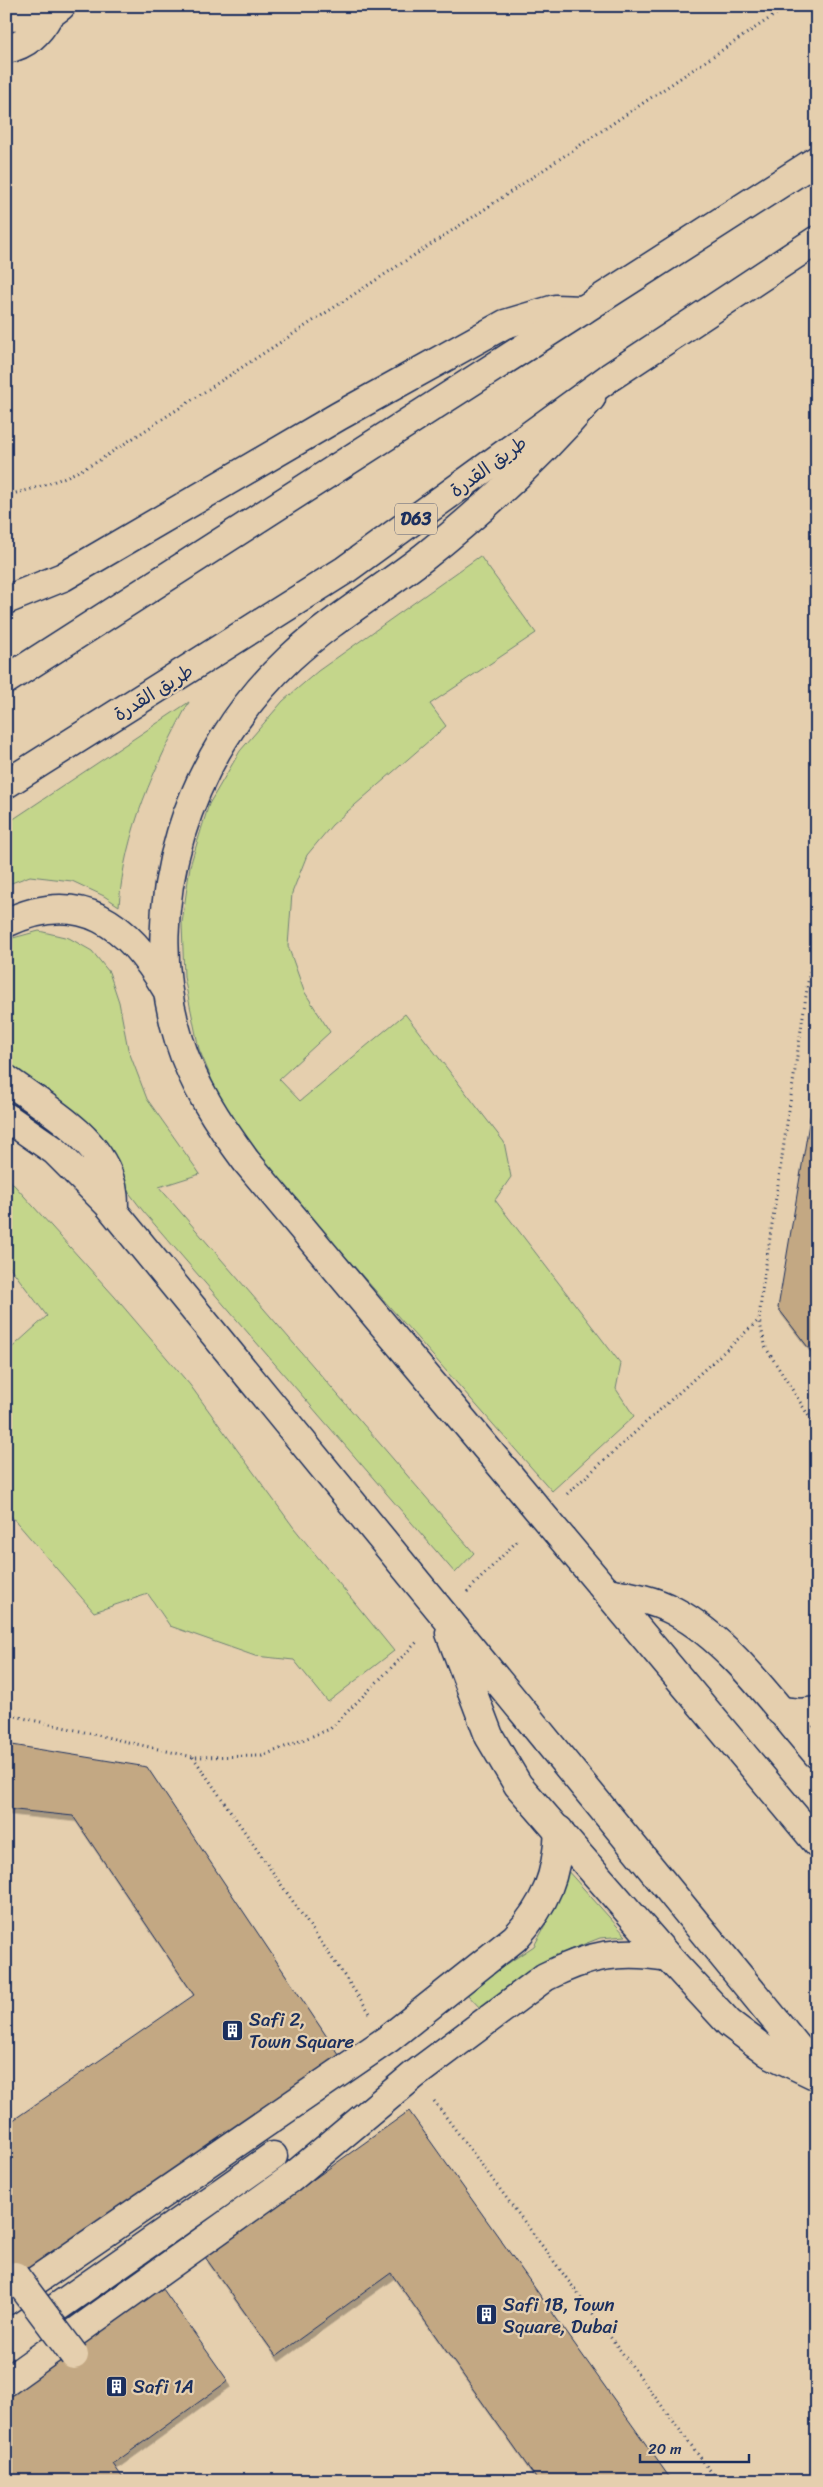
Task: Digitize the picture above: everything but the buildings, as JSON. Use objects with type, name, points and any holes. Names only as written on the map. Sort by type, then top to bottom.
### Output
[{"type":"street","points":[[6,17],[55,10]]},
{"type":"street","points":[[6,49],[16,47],[30,40],[42,28],[55,10]]},
{"type":"street","points":[[6,680],[817,160]]},
{"type":"street","name":"طريق القدرة","points":[[6,784],[345,570],[610,377],[817,240]]},
{"type":"street","points":[[6,600],[63,577],[339,416],[505,324],[555,309],[583,310]]},
{"type":"street","points":[[610,377],[568,425],[477,512],[427,555],[302,648],[261,688],[236,721],[214,756],[196,793],[181,831],[171,871],[165,911],[165,952],[169,993],[179,1039],[196,1082],[218,1124],[246,1161],[817,1843]]},
{"type":"street","points":[[6,923],[25,914],[45,909],[67,908],[88,912],[113,927],[135,945],[154,968],[169,993]]},
{"type":"street","points":[[6,1079],[64,1122],[96,1153],[110,1180],[114,1211]]},
{"type":"street","points":[[6,1117],[55,1151],[114,1211],[817,2071]]},
{"type":"street","points":[[608,1592],[652,1601],[694,1622],[714,1637],[817,1754]]},
{"type":"street","points":[[444,1615],[489,1736],[518,1784],[712,2006],[748,2039],[790,2064],[817,2076]]},
{"type":"street","points":[[780,1711],[801,1713],[817,1711]]},
{"type":"street","points":[[74,2355],[46,2315],[11,2288],[255,2130],[388,2039],[515,1938],[531,1920],[553,1878],[558,1854],[559,1830]]},
{"type":"street","points":[[6,2382],[290,2179],[414,2075],[545,1977],[568,1965],[592,1957],[617,1953],[642,1953],[668,1957]]},
{"type":"street","points":[[255,2130],[290,2179]]},
{"type":"street","points":[[46,2315],[273,2156]]},
{"type":"path","points":[[6,495],[30,490],[63,479],[95,463],[480,213],[788,6]]},
{"type":"path","points":[[817,922],[763,1281],[760,1320],[766,1348],[817,1429]]},
{"type":"path","points":[[6,1714],[193,1757],[262,1756],[330,1729],[543,1515],[760,1320]]},
{"type":"path","points":[[193,1757],[388,2039]]},
{"type":"path","points":[[414,2075],[718,2481]]},
{"type":"green space","points":[[480,556],[536,633],[430,704],[446,726],[332,825],[307,855],[292,893],[288,946],[304,991],[330,1032],[279,1079],[300,1101],[405,1014],[504,1142],[511,1177],[495,1200],[621,1364],[616,1389],[634,1416],[552,1491],[255,1154],[225,1111],[199,1049],[184,977],[182,923],[190,866],[209,804],[240,751],[283,701],[318,671]]},
{"type":"green space","points":[[189,702],[164,750],[134,826],[127,852],[119,906],[104,896],[72,881],[30,876],[6,885],[6,824]]},
{"type":"green space","points":[[39,931],[69,938],[92,951],[109,972],[119,1002],[128,1049],[147,1099],[200,1174],[159,1187],[474,1553],[455,1573],[143,1211],[88,1139],[6,1072],[6,943],[13,938]]},
{"type":"green space","points":[[6,1176],[115,1297],[190,1385],[294,1528],[394,1651],[328,1702],[294,1660],[255,1656],[170,1626],[148,1594],[94,1612],[6,1510],[6,1353],[47,1316],[6,1262]]},
{"type":"green space","points":[[566,1869],[626,1936],[600,1938],[569,1950],[482,2010],[465,1992],[534,1946],[545,1926]]},
{"type":"place","name":"Safi 2, Town Square","points":[[233,2030]]},
{"type":"place","name":"Safi 1B, Town Square, Dubai","points":[[487,2315]]},
{"type":"place","name":"Safi 1A","points":[[117,2386]]}]
